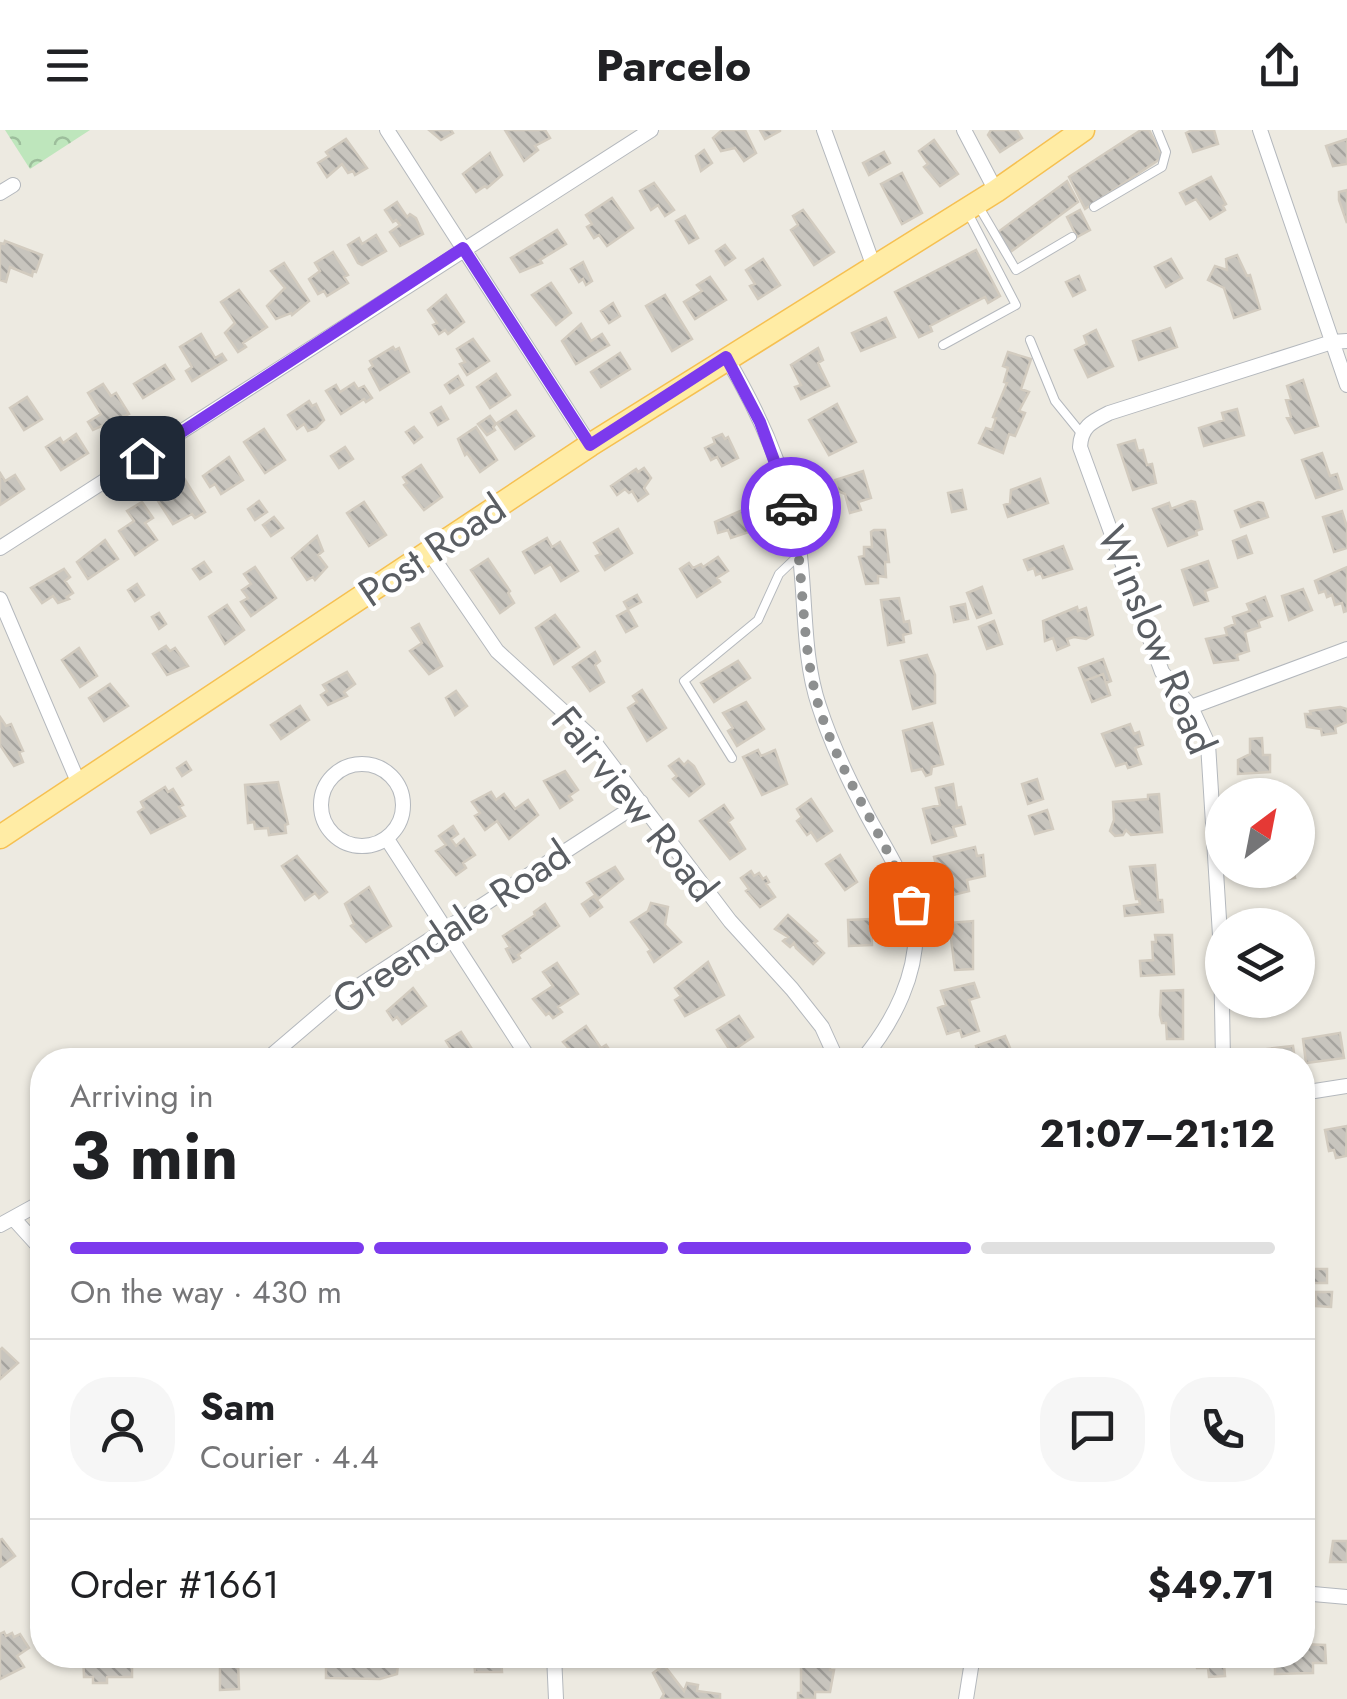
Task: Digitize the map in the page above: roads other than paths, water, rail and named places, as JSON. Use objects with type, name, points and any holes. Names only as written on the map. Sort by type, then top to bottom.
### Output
[{"type":"main road","name":"Post Road","points":[[0,837],[590,445],[980,201],[1083,130]]},
{"type":"street","points":[[387,130],[590,445]]},
{"type":"street","points":[[0,548],[651,130]]},
{"type":"street","points":[[824,130],[871,268]]},
{"type":"street","points":[[964,130],[980,201]]},
{"type":"street","points":[[1260,130],[1340,342],[1347,385]]},
{"type":"street","points":[[1081,433],[1109,413],[1340,342]]},
{"type":"street","points":[[726,357],[760,422],[782,477],[800,554],[806,634],[818,702],[842,765],[904,886],[914,920],[910,970],[884,1034],[872,1048]]},
{"type":"street","name":"Winslow Road","points":[[1081,433],[1080,447],[1162,672],[1191,708],[1208,744],[1223,1048]]},
{"type":"street","name":"Fairview Road","points":[[430,552],[497,651],[589,735],[730,921],[792,988],[822,1027],[832,1048]]},
{"type":"street","points":[[0,599],[80,784]]},
{"type":"street","points":[[1191,708],[1347,650]]},
{"type":"street","points":[[369,763],[392,776],[404,800],[403,814],[387,839],[356,846],[341,841],[329,830],[321,798],[333,775],[344,767],[369,763]]},
{"type":"street","name":"Greendale Road","points":[[280,1048],[334,1002],[641,802]]},
{"type":"street","points":[[387,839],[522,1048]]},
{"type":"street","points":[[1315,1091],[1347,1086]]},
{"type":"street","points":[[30,1209],[6,1222],[30,1241]]},
{"type":"street","points":[[1315,1594],[1347,1597]]},
{"type":"street","points":[[555,1668],[556,1699]]},
{"type":"street","points":[[966,1699],[971,1668]]},
{"type":"lane","points":[[1094,207],[1162,167],[1166,152],[1157,130]]},
{"type":"lane","points":[[980,201],[1016,270],[1072,237]]},
{"type":"lane","points":[[943,344],[1016,304],[980,201]]},
{"type":"lane","points":[[1030,340],[1054,401],[1081,433]]},
{"type":"lane","points":[[732,758],[684,681],[758,620],[779,574],[800,554]]}]
